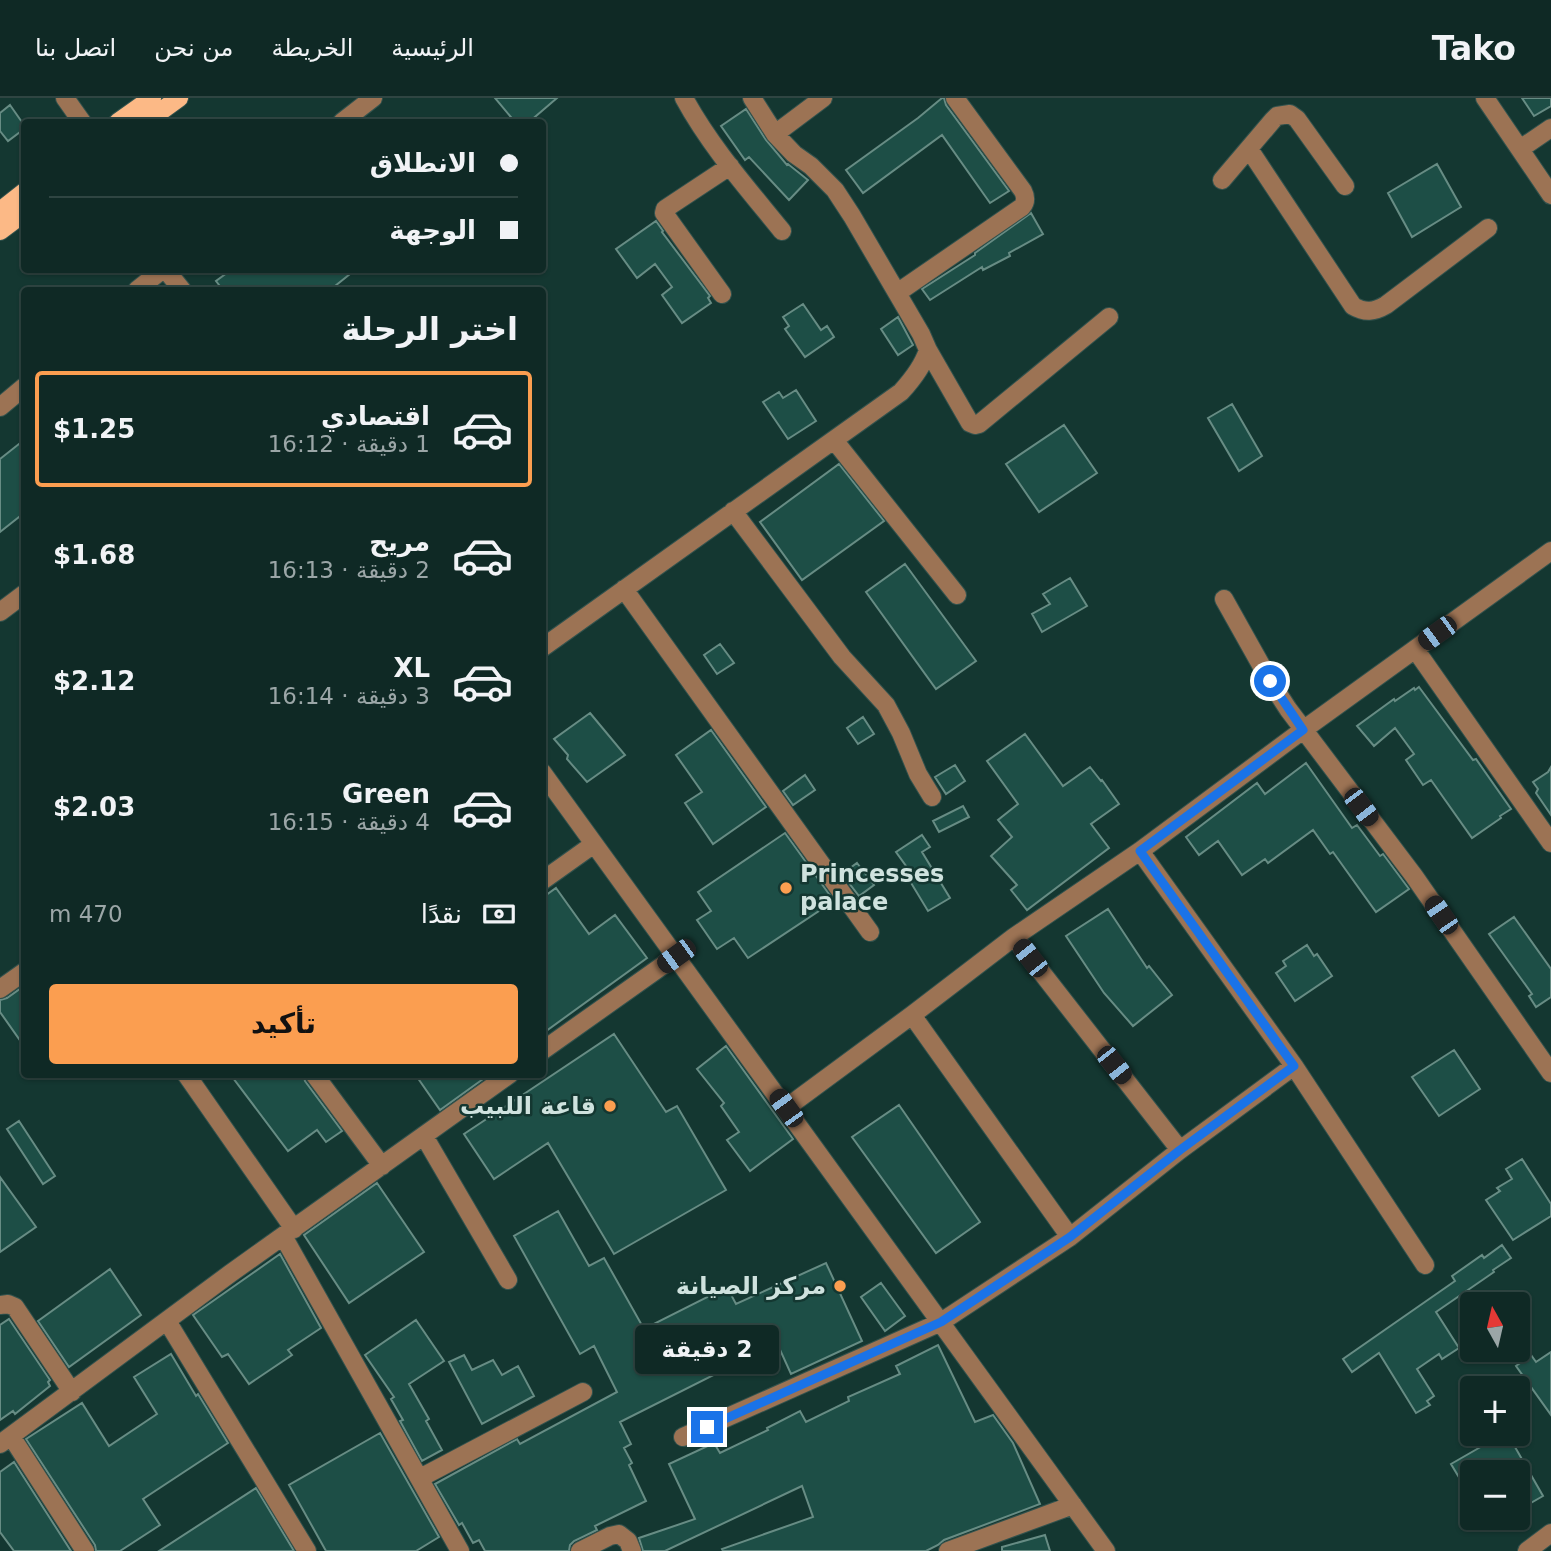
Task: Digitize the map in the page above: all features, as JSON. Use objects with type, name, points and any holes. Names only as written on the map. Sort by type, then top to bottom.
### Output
[{"type":"main road","points":[[122,119],[152,98]]},
{"type":"main road","points":[[150,119],[179,98]]},
{"type":"main road","points":[[0,211],[21,194]]},
{"type":"main road","points":[[0,232],[21,215]]},
{"type":"street","points":[[65,98],[80,119]]},
{"type":"street","points":[[346,119],[373,98]]},
{"type":"street","points":[[684,98],[730,166],[782,232]]},
{"type":"street","points":[[752,98],[775,134],[835,190],[921,334],[970,423],[979,424],[1109,317]]},
{"type":"street","points":[[775,134],[823,98]]},
{"type":"street","points":[[897,293],[1022,207],[1026,199],[1023,191],[955,98]]},
{"type":"street","points":[[1275,98],[1286,114]]},
{"type":"street","points":[[1485,98],[1551,195]]},
{"type":"street","points":[[1222,180],[1273,120],[1286,114],[1294,115],[1345,186]]},
{"type":"street","points":[[1520,149],[1551,128]]},
{"type":"street","points":[[1250,149],[1353,306],[1362,310],[1375,310],[1386,305],[1488,228]]},
{"type":"street","points":[[722,294],[664,213],[665,209],[730,166]]},
{"type":"street","points":[[141,287],[160,273]]},
{"type":"street","points":[[167,273],[179,287]]},
{"type":"street","points":[[546,645],[901,392],[912,380],[928,351]]},
{"type":"street","points":[[0,407],[21,390]]},
{"type":"street","points":[[834,440],[957,595]]},
{"type":"street","points":[[733,511],[842,657],[886,705],[895,719],[918,774],[932,797]]},
{"type":"street","points":[[786,1108],[1014,937],[1140,851],[1551,552]]},
{"type":"street","points":[[624,589],[870,932]]},
{"type":"street","points":[[0,612],[21,596]]},
{"type":"street","points":[[1224,599],[1270,681],[1303,730],[1414,876],[1551,1073]]},
{"type":"street","points":[[1415,649],[1551,843]]},
{"type":"street","points":[[546,778],[1106,1551]]},
{"type":"street","points":[[546,878],[594,844]]},
{"type":"street","points":[[1140,851],[1294,1066],[1425,1265]]},
{"type":"street","points":[[1014,937],[1180,1150]]},
{"type":"street","points":[[546,1048],[676,956]]},
{"type":"street","points":[[0,989],[21,974]]},
{"type":"street","points":[[912,1015],[1070,1237]]},
{"type":"street","points":[[683,1437],[941,1322],[1070,1237],[1180,1150],[1294,1066]]},
{"type":"street","points":[[189,1078],[288,1233],[460,1551]]},
{"type":"street","points":[[317,1078],[382,1166]]},
{"type":"street","points":[[85,1551],[6,1440],[504,1078]]},
{"type":"street","points":[[424,1136],[508,1280]]},
{"type":"street","points":[[0,1305],[15,1307],[72,1392]]},
{"type":"street","points":[[167,1321],[307,1551]]},
{"type":"street","points":[[420,1478],[583,1392]]},
{"type":"street","points":[[948,1551],[1073,1505]]},
{"type":"street","points":[[1527,1551],[1551,1533]]},
{"type":"street","points":[[580,1551],[619,1534],[628,1541],[632,1551]]},
{"type":"building","points":[[495,98],[557,98],[532,119],[512,119]]},
{"type":"building","points":[[942,98],[1009,191],[990,203],[942,135],[863,193],[846,170]]},
{"type":"building","points":[[1522,98],[1551,98],[1551,106],[1534,116]]},
{"type":"building","points":[[10,105],[21,121],[21,131],[8,141],[0,131],[0,113]]},
{"type":"building","points":[[746,109],[766,140],[787,165],[808,180],[789,200],[749,157],[745,160],[721,126]]},
{"type":"building","points":[[1437,164],[1461,207],[1412,237],[1388,193]]},
{"type":"building","points":[[1031,213],[1043,234],[1009,253],[1010,256],[983,270],[982,267],[930,300],[922,289],[975,255]]},
{"type":"building","points":[[656,221],[710,296],[708,298],[711,303],[682,323],[662,295],[672,287],[655,264],[637,278],[616,249]]},
{"type":"building","points":[[227,273],[351,273],[334,287],[221,287],[216,281]]},
{"type":"building","points":[[803,304],[821,330],[827,326],[834,337],[805,357],[785,329],[789,326],[783,317]]},
{"type":"building","points":[[898,317],[913,345],[898,355],[881,329]]},
{"type":"building","points":[[796,390],[816,421],[788,439],[763,402],[779,392],[783,398]]},
{"type":"building","points":[[1232,404],[1262,456],[1239,471],[1208,418]]},
{"type":"building","points":[[1064,425],[1097,473],[1039,512],[1006,464]]},
{"type":"building","points":[[21,442],[21,515],[0,532],[0,459]]},
{"type":"building","points":[[839,464],[884,521],[802,580],[760,522]]},
{"type":"building","points":[[905,564],[976,661],[936,689],[866,592]]},
{"type":"building","points":[[1070,578],[1087,606],[1042,632],[1032,614],[1050,604],[1043,594]]},
{"type":"building","points":[[720,644],[734,663],[717,674],[704,655]]},
{"type":"building","points":[[1419,687],[1473,760],[1476,759],[1511,809],[1472,838],[1431,780],[1423,785],[1406,760],[1414,754],[1395,728],[1374,746],[1357,726],[1394,699],[1395,701]]},
{"type":"building","points":[[590,713],[625,755],[587,782],[554,739]]},
{"type":"building","points":[[863,717],[874,734],[858,744],[847,728]]},
{"type":"building","points":[[711,730],[766,807],[713,844],[685,803],[702,792],[676,755]]},
{"type":"building","points":[[1025,734],[1063,786],[1090,767],[1119,804],[1091,824],[1109,848],[1027,910],[1011,890],[1017,885],[991,856],[1012,837],[998,820],[1018,804],[987,761]]},
{"type":"building","points":[[1306,763],[1352,828],[1357,825],[1409,889],[1376,912],[1333,852],[1330,854],[1313,830],[1268,863],[1265,859],[1242,875],[1218,841],[1199,855],[1186,837],[1257,783],[1265,794]]},
{"type":"building","points":[[955,765],[965,781],[946,794],[935,777]]},
{"type":"building","points":[[1551,767],[1551,815],[1536,793],[1538,789],[1533,782]]},
{"type":"building","points":[[805,775],[815,790],[793,805],[783,791]]},
{"type":"building","points":[[963,806],[969,817],[939,832],[933,821]]},
{"type":"building","points":[[785,833],[834,901],[748,958],[734,938],[717,949],[697,920],[711,911],[698,892]]},
{"type":"building","points":[[922,835],[930,847],[922,852],[950,898],[928,911],[902,868],[906,866],[896,852]]},
{"type":"building","points":[[857,863],[874,885],[859,896],[842,874]]},
{"type":"building","points":[[556,888],[589,934],[615,915],[647,958],[546,1031],[546,895]]},
{"type":"building","points":[[1108,909],[1147,968],[1149,966],[1172,995],[1133,1026],[1104,993],[1066,936]]},
{"type":"building","points":[[1514,917],[1551,969],[1551,997],[1536,1007],[1529,996],[1532,994],[1489,934]]},
{"type":"building","points":[[1307,945],[1314,956],[1317,954],[1332,976],[1295,1001],[1276,973],[1286,966],[1283,961]]},
{"type":"building","points":[[21,988],[21,1042],[0,1012],[0,1000]]},
{"type":"building","points":[[614,1034],[666,1112],[677,1106],[726,1190],[614,1254],[548,1143],[494,1179],[464,1134]]},
{"type":"building","points":[[726,1046],[793,1139],[750,1171],[727,1140],[739,1132],[721,1106],[724,1103],[697,1069]]},
{"type":"building","points":[[1454,1050],[1480,1089],[1439,1116],[1412,1077]]},
{"type":"building","points":[[233,1078],[304,1078],[342,1131],[326,1142],[317,1130],[288,1151]]},
{"type":"building","points":[[418,1078],[484,1078],[440,1110]]},
{"type":"building","points":[[899,1105],[980,1222],[936,1253],[852,1137]]},
{"type":"building","points":[[19,1121],[55,1176],[43,1184],[7,1129]]},
{"type":"building","points":[[1522,1159],[1551,1204],[1551,1216],[1513,1240],[1486,1200],[1500,1191],[1497,1188],[1512,1179],[1506,1169]]},
{"type":"building","points":[[0,1177],[36,1227],[0,1252]]},
{"type":"building","points":[[377,1183],[424,1252],[349,1303],[304,1235]]},
{"type":"building","points":[[558,1211],[589,1266],[604,1258],[644,1329],[727,1287],[736,1304],[826,1263],[862,1341],[791,1374],[777,1343],[620,1422],[631,1444],[624,1448],[632,1463],[629,1465],[646,1501],[595,1526],[597,1530],[574,1541],[569,1551],[485,1551],[479,1540],[473,1543],[462,1523],[459,1525],[435,1484],[517,1439],[520,1444],[617,1392],[594,1346],[580,1354],[514,1236]]},
{"type":"building","points":[[1502,1245],[1511,1258],[1465,1292],[1460,1292],[1460,1295],[1436,1312],[1459,1348],[1442,1359],[1439,1354],[1417,1369],[1434,1396],[1427,1401],[1430,1405],[1416,1413],[1379,1353],[1352,1372],[1343,1359],[1455,1281],[1452,1276],[1482,1255],[1484,1258]]},
{"type":"building","points":[[280,1254],[321,1328],[288,1350],[292,1355],[249,1384],[228,1354],[222,1357],[193,1315]]},
{"type":"building","points":[[110,1269],[141,1315],[69,1367],[38,1321]]},
{"type":"building","points":[[881,1283],[905,1316],[885,1331],[861,1297]]},
{"type":"building","points":[[9,1319],[50,1380],[50,1386],[15,1414],[13,1411],[0,1420],[0,1325]]},
{"type":"building","points":[[416,1320],[444,1361],[409,1384],[429,1419],[426,1421],[442,1450],[422,1461],[400,1421],[403,1420],[391,1399],[394,1397],[365,1355]]},
{"type":"building","points":[[938,1345],[975,1422],[993,1415],[1013,1443],[1040,1504],[944,1540],[926,1551],[723,1551],[722,1549],[813,1517],[802,1486],[665,1551],[643,1551],[639,1538],[695,1519],[669,1464],[714,1443],[720,1453],[800,1411],[806,1422],[849,1401],[848,1397],[900,1374],[896,1366]]},
{"type":"building","points":[[1551,1352],[1551,1415],[1530,1386],[1530,1376],[1523,1376],[1516,1366],[1521,1362],[1530,1362],[1531,1355],[1536,1362]]},
{"type":"building","points":[[171,1354],[228,1443],[143,1499],[160,1525],[120,1551],[96,1551],[95,1545],[26,1439],[82,1403],[109,1446],[157,1414],[134,1377]]},
{"type":"building","points":[[464,1355],[472,1370],[493,1360],[502,1375],[518,1366],[534,1396],[482,1424],[449,1362]]},
{"type":"building","points":[[380,1433],[439,1537],[416,1551],[326,1551],[289,1485]]},
{"type":"building","points":[[1482,1446],[1514,1446],[1522,1460],[1460,1460],[1460,1479],[1451,1464]]},
{"type":"building","points":[[14,1462],[71,1551],[14,1551],[0,1532],[0,1472]]},
{"type":"building","points":[[1530,1473],[1543,1496],[1530,1504]]},
{"type":"building","points":[[256,1488],[294,1551],[159,1551]]},
{"type":"building","points":[[1045,1535],[1050,1551],[1002,1551],[1002,1547]]},
{"type":"place","name":"Princesses palace","points":[[786,888]]},
{"type":"place","name":"قاعة اللبيب","points":[[610,1106]]},
{"type":"place","name":"مركز الصيانة","points":[[840,1286]]},
{"type":"route","points":[[707,1427],[941,1322],[1070,1237],[1180,1150],[1294,1066],[1140,851],[1303,730],[1270,681]]}]
